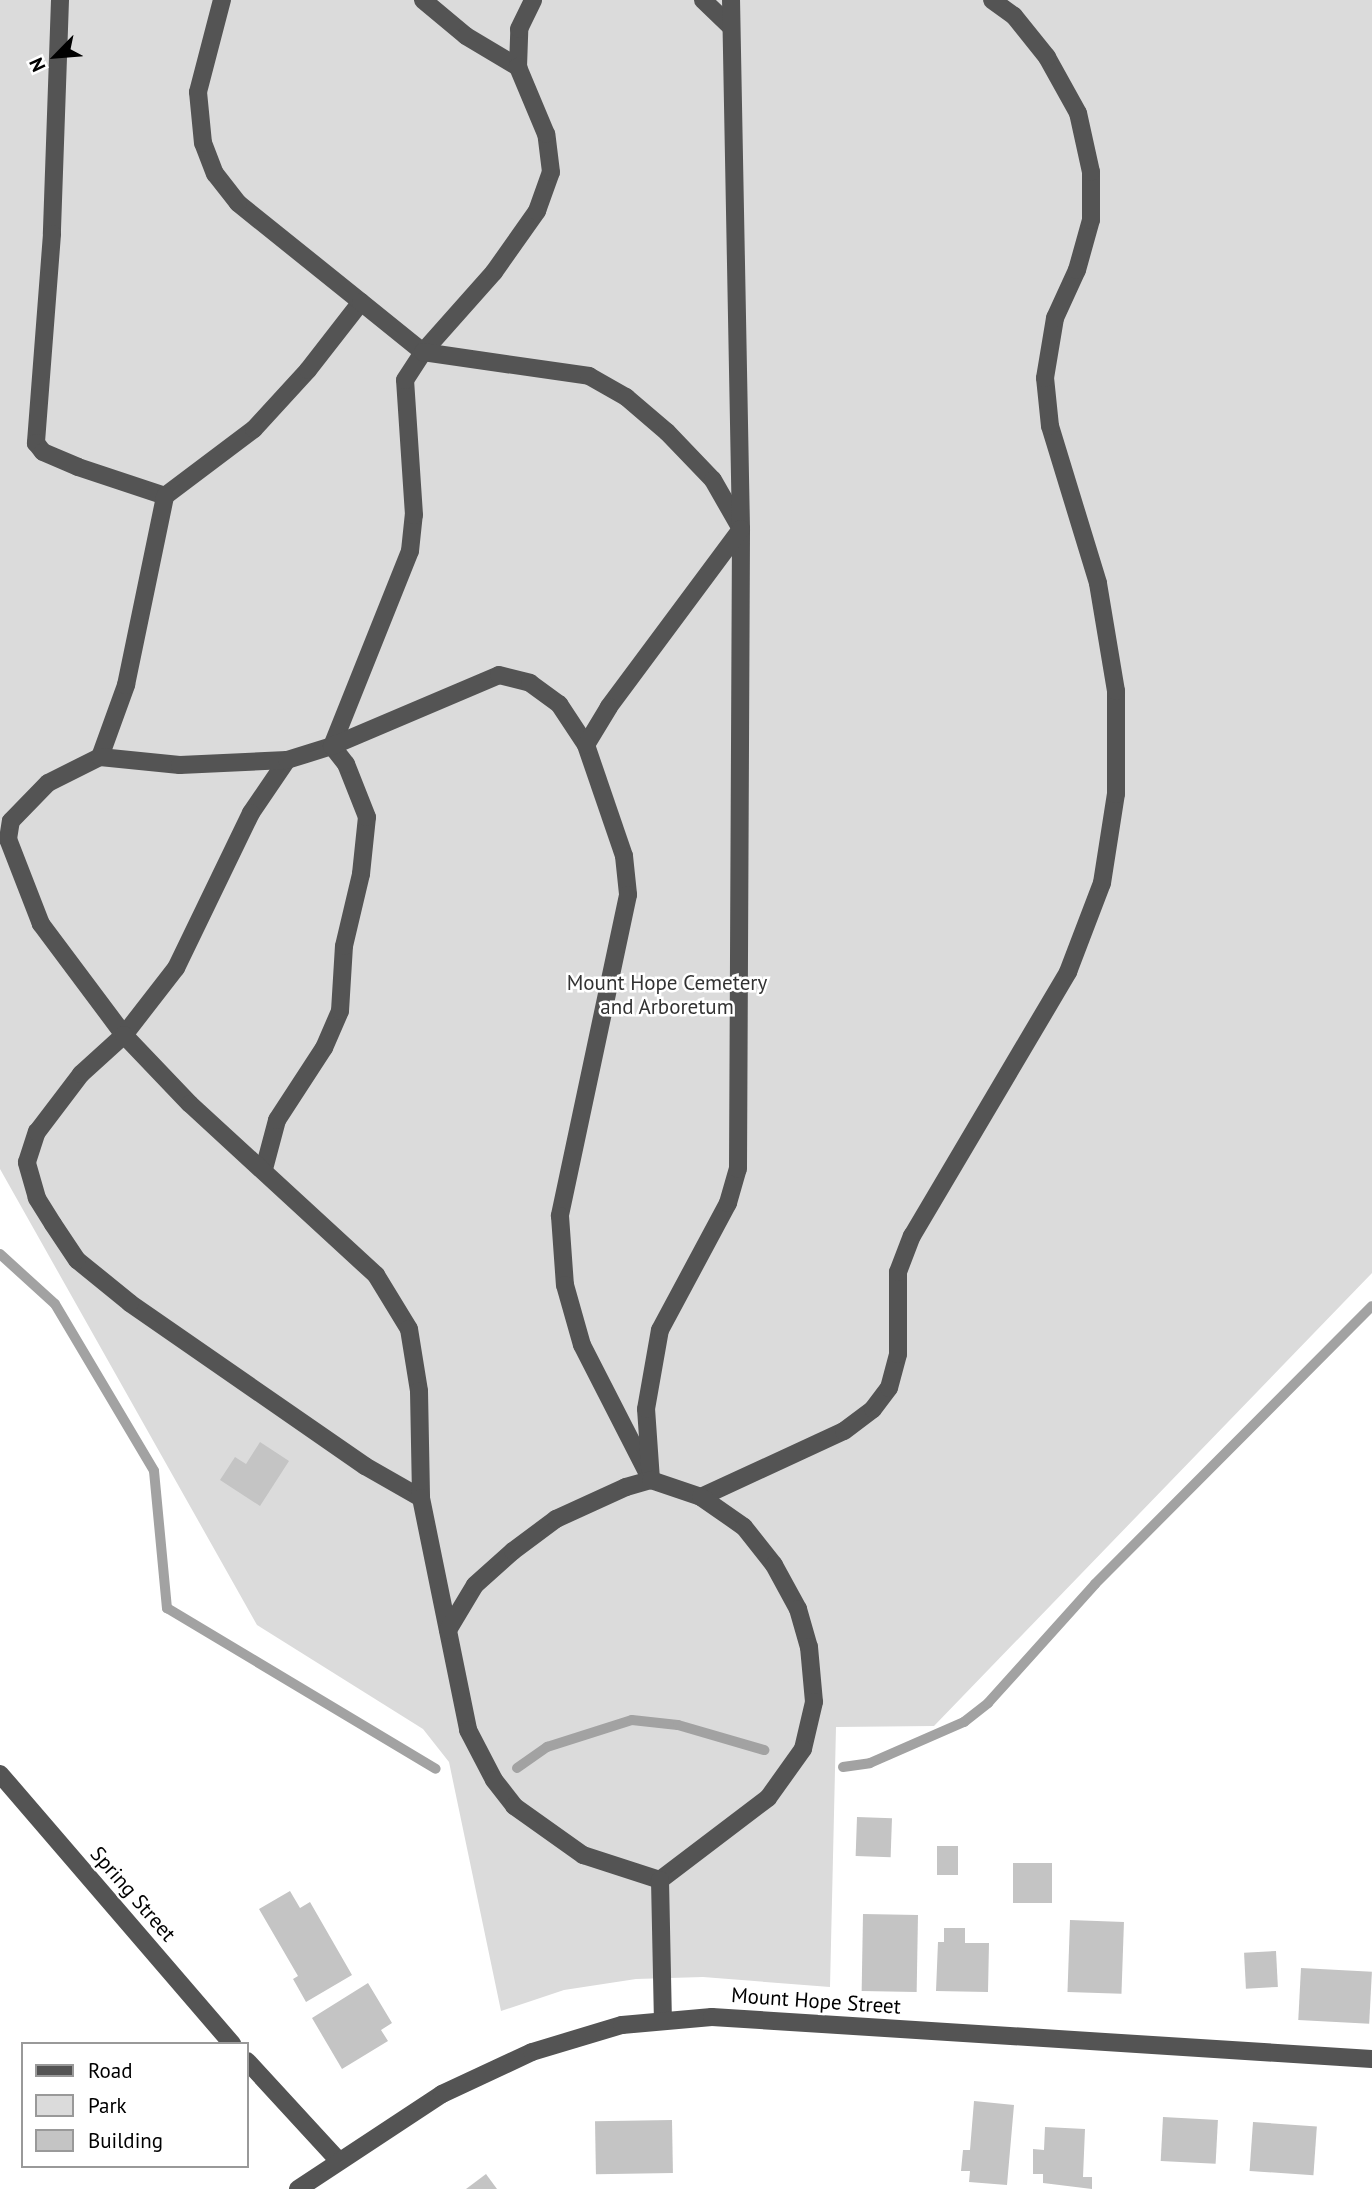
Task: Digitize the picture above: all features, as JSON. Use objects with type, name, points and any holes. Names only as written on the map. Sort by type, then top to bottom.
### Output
[{"type":"street","points":[[60,0],[52,234],[36,443],[43,452],[78,467],[165,496]]},
{"type":"street","points":[[222,0],[198,92],[203,143],[215,174],[238,203],[423,352],[589,376],[626,397],[667,432],[713,480],[741,529]]},
{"type":"street","points":[[423,0],[467,36],[518,67]]},
{"type":"street","points":[[332,746],[410,551],[414,515],[405,380],[423,352],[495,272],[537,211],[551,172],[546,134],[518,67],[519,29],[533,0]]},
{"type":"street","points":[[703,0],[731,27]]},
{"type":"street","points":[[652,1480],[646,1409],[660,1330],[728,1203],[738,1169],[741,529],[731,0]]},
{"type":"street","points":[[701,1497],[844,1431],[873,1409],[890,1388],[898,1354],[898,1272],[912,1236],[1068,972],[1102,883],[1116,794],[1116,691],[1098,583],[1050,426],[1045,378],[1055,318],[1077,270],[1091,220],[1091,172],[1078,113],[1047,57],[1014,16],[992,0]]},
{"type":"street","points":[[100,757],[126,685],[165,496],[254,429],[308,370],[361,302]]},
{"type":"street","points":[[586,746],[617,696],[741,529]]},
{"type":"street","points":[[652,1480],[588,1357],[565,1285],[560,1216],[628,895],[615,820],[586,746],[559,705],[530,683],[499,675],[332,746],[287,760],[180,765],[100,757],[48,783],[11,821],[8,839],[41,924],[124,1035],[190,1104],[264,1169],[376,1275],[409,1329],[419,1391],[421,1498],[468,1730],[494,1780],[514,1806],[583,1855],[660,1880]]},
{"type":"street","points":[[264,1169],[277,1120],[324,1048],[340,1011],[344,946],[360,874],[367,817],[346,764],[332,746]]},
{"type":"street","points":[[287,760],[251,813],[176,968],[124,1035],[81,1074],[37,1132],[27,1162],[37,1198],[77,1260],[130,1303],[365,1466],[421,1498]]},
{"type":"street","points":[[448,1630],[475,1585],[513,1551],[592,1500],[652,1480],[701,1497],[744,1527],[774,1565],[798,1609],[809,1647],[814,1702],[803,1749],[768,1798],[660,1880]]},
{"type":"street","name":"Spring Street","points":[[0,1774],[230,2042]]},
{"type":"street","points":[[660,1880],[663,2021]]},
{"type":"street","name":"Mount Hope Street","points":[[298,2189],[442,2094],[532,2052],[622,2025],[712,2017],[1372,2059]]},
{"type":"street","points":[[248,2062],[339,2161]]},
{"type":"green space","name":"Mount Hope Cemetery and Arboretum","points":[[0,0],[1372,0],[1372,1273],[934,1726],[836,1727],[830,1987],[703,1977],[636,1979],[564,1990],[501,2011],[449,1762],[423,1729],[257,1625],[0,1169]]},
{"type":"building","points":[[260,1442],[289,1461],[260,1506],[220,1480],[235,1457],[246,1464]]},
{"type":"building","points":[[857,1817],[892,1818],[891,1857],[856,1856]]},
{"type":"building","points":[[937,1846],[958,1846],[958,1875],[937,1875]]},
{"type":"building","points":[[1013,1863],[1052,1863],[1052,1903],[1013,1903]]},
{"type":"building","points":[[290,1891],[300,1908],[310,1902],[352,1975],[306,2002],[293,1979],[298,1976],[259,1909]]},
{"type":"building","points":[[863,1914],[918,1915],[917,1992],[862,1991]]},
{"type":"building","points":[[1070,1920],[1124,1922],[1121,1994],[1067,1992]]},
{"type":"building","points":[[944,1928],[965,1928],[965,1943],[989,1943],[988,1992],[936,1991],[938,1942],[944,1942]]},
{"type":"building","points":[[1276,1951],[1278,1987],[1246,1989],[1244,1953]]},
{"type":"building","points":[[1301,1968],[1372,1972],[1369,2024],[1298,2020]]},
{"type":"building","points":[[368,1983],[392,2023],[381,2030],[388,2041],[342,2069],[312,2018]]},
{"type":"building","points":[[974,2101],[1014,2105],[1007,2185],[969,2182],[970,2171],[961,2171],[963,2150],[970,2150]]},
{"type":"building","points":[[1163,2117],[1218,2120],[1216,2164],[1161,2161]]},
{"type":"building","points":[[672,2120],[673,2173],[596,2174],[595,2121]]},
{"type":"building","points":[[1253,2122],[1317,2126],[1313,2175],[1250,2171]]},
{"type":"building","points":[[1045,2127],[1085,2129],[1083,2177],[1092,2177],[1092,2189],[1043,2183],[1043,2174],[1033,2174],[1033,2149],[1044,2150]]},
{"type":"building","points":[[486,2174],[497,2189],[466,2189]]},
{"type":"waterway","points":[[0,1254],[55,1304],[154,1471],[167,1608],[436,1769]]},
{"type":"waterway","points":[[843,1767],[870,1763],[964,1722],[988,1703],[1095,1584],[1372,1306]]},
{"type":"waterway","points":[[517,1768],[547,1747],[632,1720],[678,1725],[764,1750]]}]
